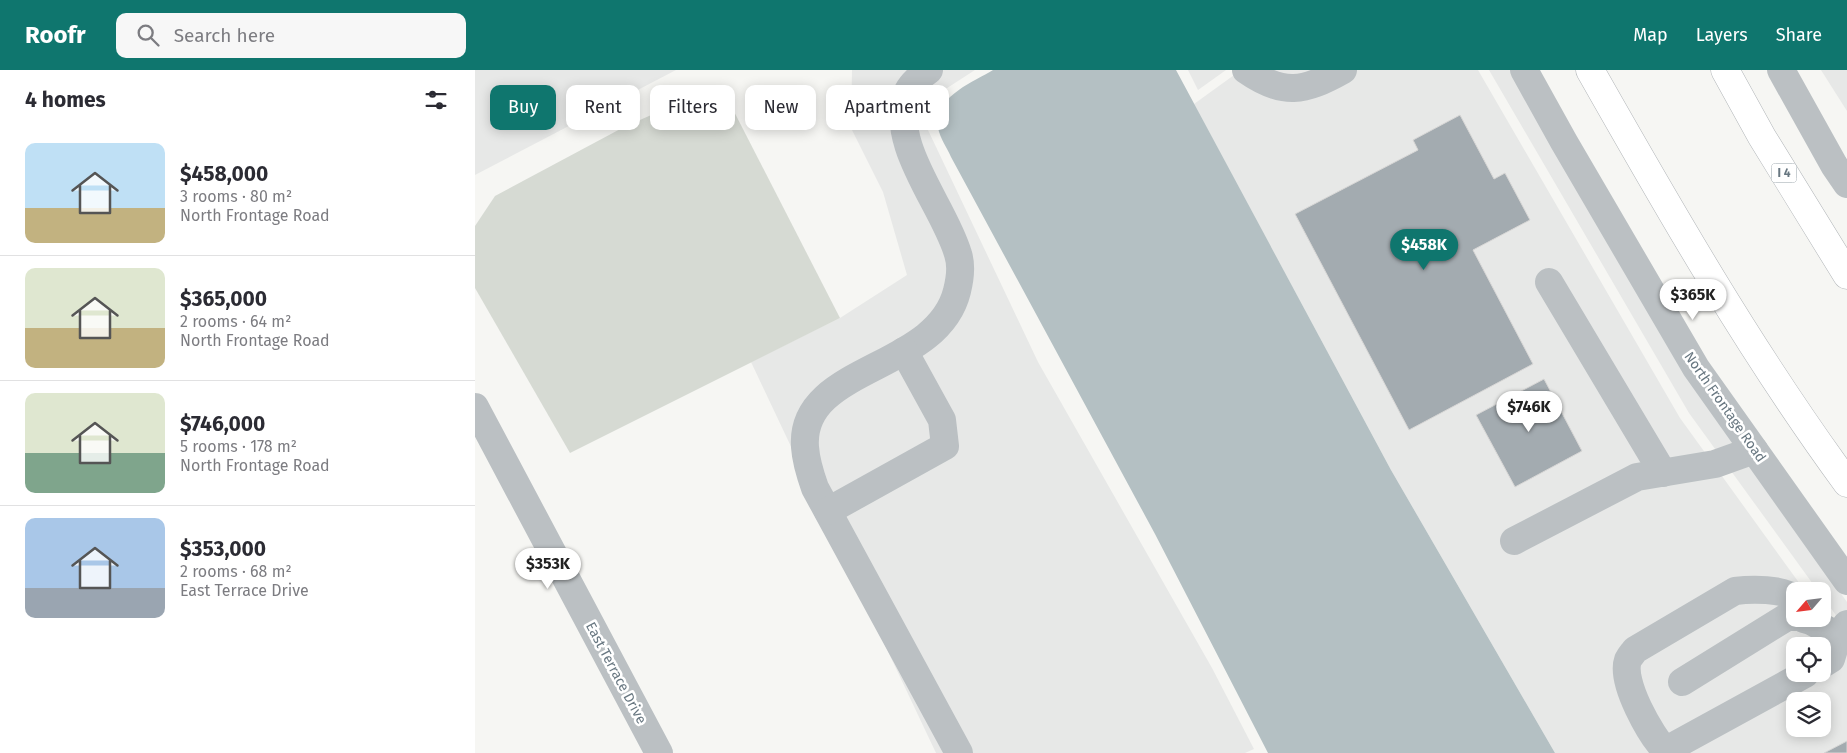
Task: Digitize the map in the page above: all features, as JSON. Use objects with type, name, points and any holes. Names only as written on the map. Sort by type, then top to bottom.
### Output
[{"type":"highway","points":[[1590,70],[1665,202],[1745,334],[1847,483]]},
{"type":"highway","name":"I 4","points":[[1725,70],[1762,137],[1847,274]]},
{"type":"street","points":[[929,70],[909,90],[904,106],[905,126],[908,146],[958,254],[961,274],[957,293],[948,314],[935,331],[918,344],[838,387],[826,396],[814,410],[806,429],[805,446],[807,467],[815,488],[959,753]]},
{"type":"street","points":[[1245,70],[1262,82],[1279,88],[1301,88],[1326,80],[1343,70]]},
{"type":"street","name":"North Frontage Road","points":[[1524,70],[1696,368],[1847,581]]},
{"type":"street","points":[[1781,70],[1843,168]]},
{"type":"street","points":[[1549,282],[1663,473]]},
{"type":"street","points":[[828,511],[945,446],[941,420],[904,352]]},
{"type":"street","name":"East Terrace Drive","points":[[475,407],[659,753]]},
{"type":"street","points":[[1514,541],[1637,477],[1715,464],[1754,450]]},
{"type":"street","points":[[1786,595],[1774,592],[1735,591],[1635,650],[1628,661],[1628,676],[1636,703],[1646,725],[1666,752],[1791,682]]},
{"type":"street","points":[[1682,682],[1786,618]]},
{"type":"street","points":[[1831,659],[1843,630]]},
{"type":"shaded area","points":[[475,70],[676,70],[640,89],[640,85],[566,85],[566,127],[475,175]]},
{"type":"shaded area","points":[[852,70],[975,70],[949,87],[949,85],[852,85]]},
{"type":"shaded area","points":[[993,70],[1176,70],[1391,470],[1555,753],[1268,753],[1155,534],[940,135],[939,130],[949,130],[949,98],[965,86]]},
{"type":"shaded area","points":[[1188,70],[1226,70],[1198,90]]},
{"type":"shaded area","points":[[1241,70],[1478,70],[1680,418],[1798,582],[1786,582],[1786,628],[1811,628],[1826,637],[1786,637],[1786,682],[1831,682],[1831,640],[1847,649],[1847,753],[1555,753],[1391,470],[1194,104]]},
{"type":"shaded area","points":[[1489,70],[1510,70],[1553,148],[1686,375],[1847,602],[1847,631],[1831,608],[1831,582],[1811,582],[1689,413]]},
{"type":"shaded area","points":[[1821,70],[1847,70],[1847,111]]},
{"type":"shaded area","points":[[735,113],[840,318],[570,453],[475,288],[475,226],[495,196],[618,130],[640,130],[640,120],[650,116],[650,130],[735,130]]},
{"type":"shaded area","points":[[852,130],[928,130],[1038,362],[1212,668],[1254,749],[1245,753],[936,753],[751,362],[840,318],[907,275],[883,192]]},
{"type":"building","points":[[1460,115],[1494,179],[1505,173],[1530,220],[1473,250],[1533,364],[1409,430],[1295,214],[1418,150],[1413,140]]},
{"type":"building","points":[[1544,379],[1582,451],[1515,487],[1476,415]]},
{"type":"building","points":[[1847,741],[1847,753],[1824,753]]}]
